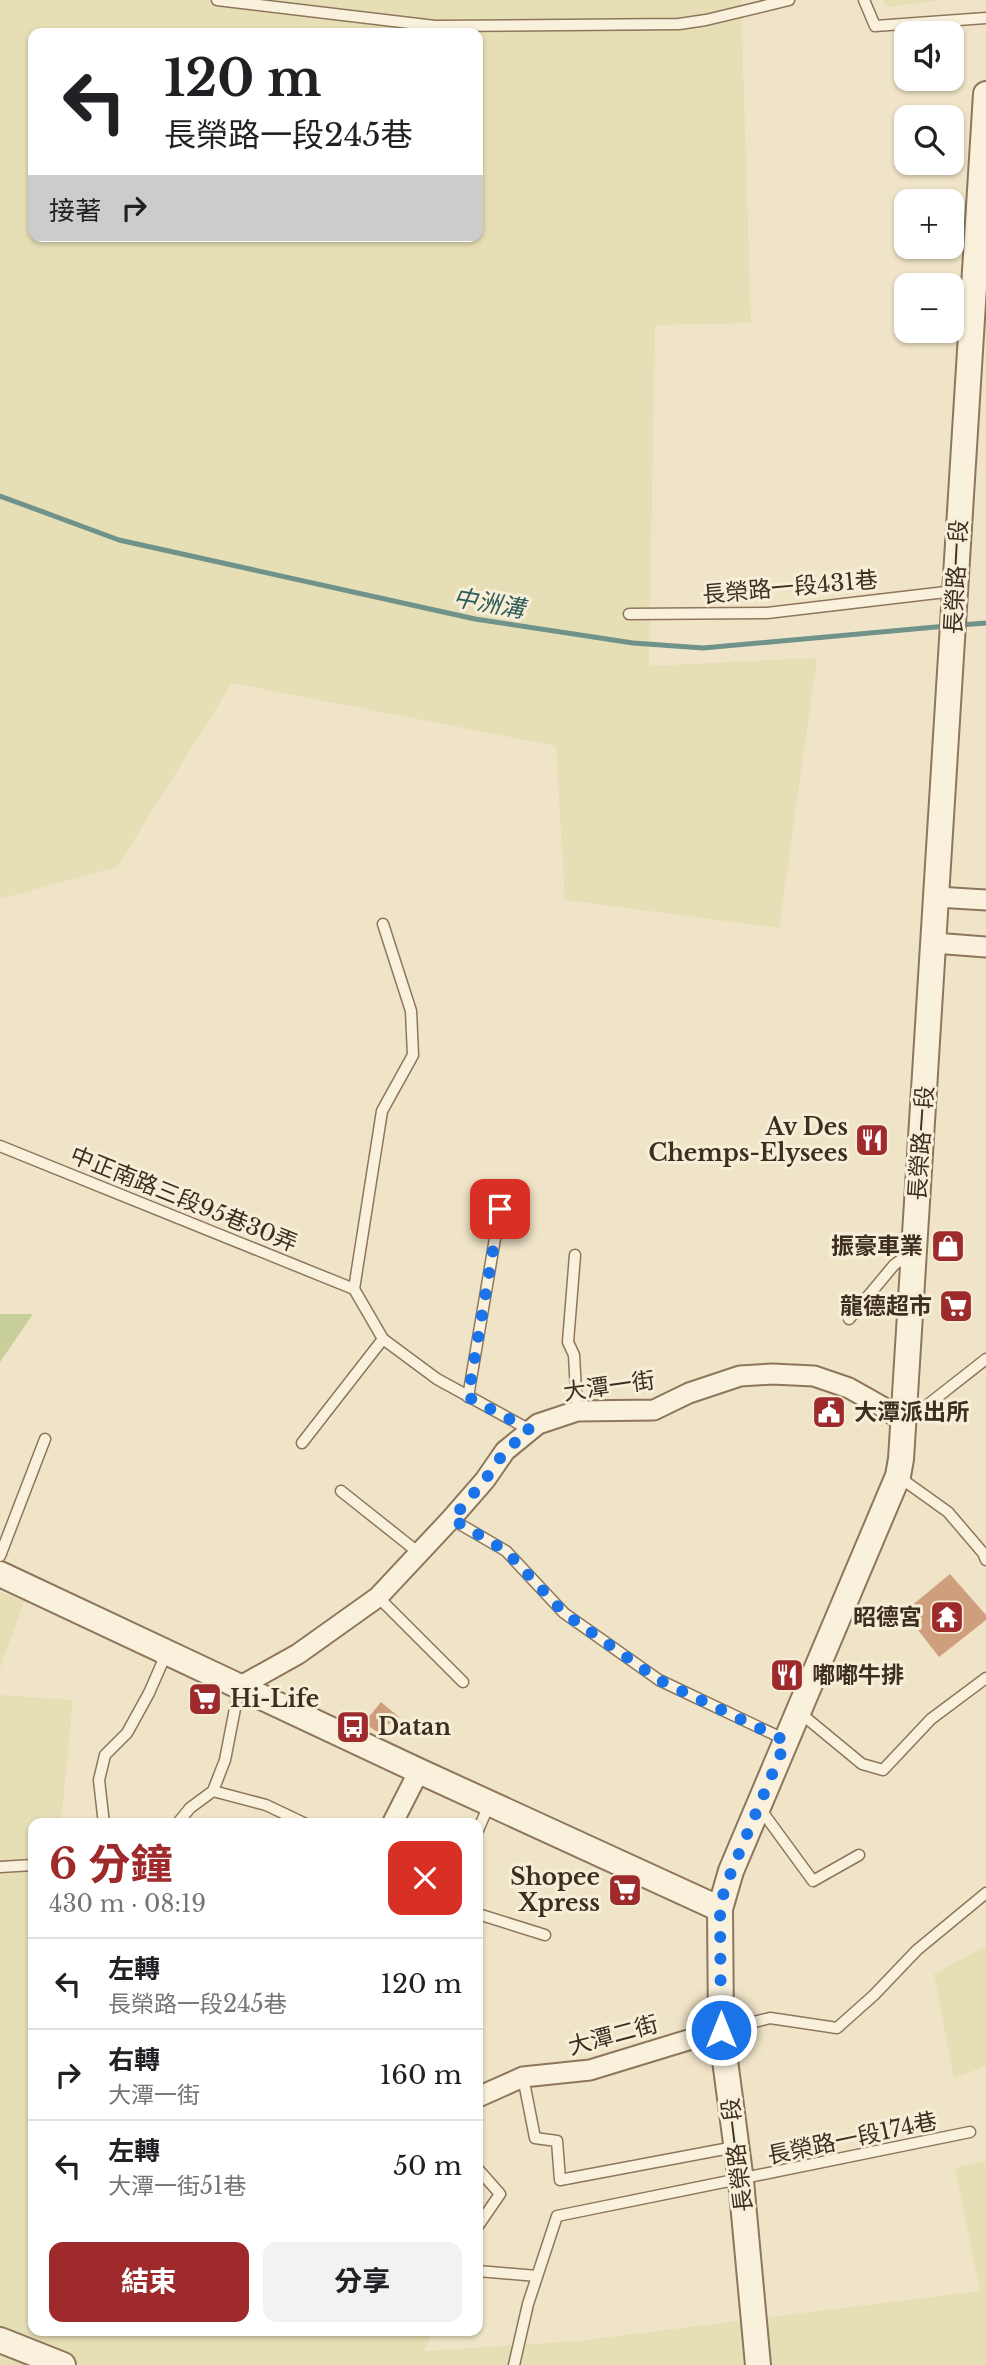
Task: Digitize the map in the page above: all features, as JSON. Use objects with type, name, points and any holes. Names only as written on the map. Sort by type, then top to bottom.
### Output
[{"type":"street","name":"長榮路一段","points":[[758,2365],[741,2181],[721,2030],[720,1909],[725,1887],[898,1476],[904,1422],[986,94]]},
{"type":"street","points":[[937,897],[986,900]]},
{"type":"street","points":[[934,943],[986,947]]},
{"type":"street","name":"大潭一街","points":[[239,1687],[298,1654],[378,1597],[452,1519],[505,1451],[538,1424],[577,1411],[654,1410],[689,1393],[740,1376],[772,1374],[814,1376],[849,1388],[904,1422]]},
{"type":"street","points":[[0,1574],[720,1909]]},
{"type":"street","points":[[395,1818],[419,1771]]},
{"type":"street","name":"大潭二街","points":[[483,2095],[523,2077],[590,2070],[721,2030]]},
{"type":"street","points":[[0,2340],[63,2365]]},
{"type":"lane","points":[[217,0],[435,26],[679,24],[789,0]]},
{"type":"lane","points":[[863,0],[875,26],[986,18]]},
{"type":"lane","name":"長榮路一段431巷","points":[[629,614],[767,613],[954,590]]},
{"type":"lane","points":[[383,924],[411,1011],[413,1055],[382,1111],[354,1289],[383,1339],[437,1379],[530,1430]]},
{"type":"lane","name":"中正南路三段95巷30弄","points":[[0,1146],[354,1289]]},
{"type":"lane","points":[[468,1397],[500,1209]]},
{"type":"lane","points":[[849,1319],[894,1265],[914,1251]]},
{"type":"lane","points":[[575,1255],[568,1342],[574,1355],[577,1411]]},
{"type":"lane","points":[[302,1443],[383,1339]]},
{"type":"lane","points":[[904,1422],[986,1359]]},
{"type":"lane","points":[[0,1556],[45,1439]]},
{"type":"lane","points":[[898,1476],[948,1512],[984,1553],[986,1560]]},
{"type":"lane","points":[[341,1491],[419,1553]]},
{"type":"lane","points":[[452,1519],[506,1551],[564,1613],[659,1680],[786,1741]]},
{"type":"lane","points":[[378,1597],[463,1682]]},
{"type":"lane","points":[[103,1818],[99,1780],[105,1755],[127,1733],[167,1653]]},
{"type":"lane","points":[[799,1712],[863,1764],[883,1770],[931,1719],[986,1678]]},
{"type":"lane","points":[[182,1818],[190,1808],[213,1791],[225,1760],[239,1687]]},
{"type":"lane","points":[[213,1791],[266,1805],[293,1818]]},
{"type":"lane","points":[[483,1819],[490,1803]]},
{"type":"lane","points":[[758,1807],[813,1881],[859,1855]]},
{"type":"lane","points":[[0,1867],[28,1865]]},
{"type":"lane","points":[[721,2030],[770,2018],[837,2028],[874,1995],[917,1950],[986,1893]]},
{"type":"lane","points":[[483,1916],[545,1935]]},
{"type":"lane","points":[[523,2077],[535,2138],[557,2141],[560,2180],[736,2147]]},
{"type":"lane","name":"長榮路一段174巷","points":[[537,2276],[557,2216],[741,2181],[970,2132]]},
{"type":"lane","points":[[483,2175],[500,2194],[483,2219]]},
{"type":"lane","points":[[483,2271],[537,2276],[514,2365]]},
{"type":"shaded area","points":[[0,0],[741,0],[751,323],[655,325],[649,666],[817,658],[779,928],[565,900],[556,746],[232,683],[117,867],[0,899]]},
{"type":"shaded area","points":[[883,0],[943,0],[887,7]]},
{"type":"shaded area","points":[[0,1592],[24,1601],[0,1669]]},
{"type":"shaded area","points":[[0,1695],[73,1700],[61,1818],[28,1818],[28,2336],[431,2336],[424,2351],[578,2341],[980,2291],[955,2168],[986,2161],[986,2365],[0,2365]]},
{"type":"shaded area","points":[[986,1946],[986,2066],[954,2078],[934,1974]]},
{"type":"green space","points":[[0,1314],[33,1314],[0,1362]]},
{"type":"building","name":"昭德宮","points":[[950,1574],[986,1615],[986,1620],[939,1657],[904,1612]]},
{"type":"building","points":[[381,1702],[399,1717],[377,1732],[364,1723]]},
{"type":"waterway","name":"中洲溝","points":[[0,496],[119,540],[475,619],[633,643],[703,648],[947,626]]},
{"type":"waterway","name":"中洲溝","points":[[960,625],[986,623]]},
{"type":"place","name":"Av Des Chemps-Elysees","points":[[872,1140]]},
{"type":"place","name":"振豪車業","points":[[948,1246]]},
{"type":"place","name":"龍德超市","points":[[956,1306]]},
{"type":"place","name":"大潭派出所","points":[[829,1412]]},
{"type":"place","name":"昭德宮","points":[[947,1617]]},
{"type":"place","name":"嘟嘟牛排","points":[[787,1675]]},
{"type":"place","name":"Hi-Life","points":[[205,1699]]},
{"type":"place","name":"Datan","points":[[353,1727]]},
{"type":"place","name":"Shopee Xpress","points":[[625,1890]]},
{"type":"route","points":[[500,1209],[468,1397],[530,1430],[505,1451],[452,1519],[506,1551],[564,1613],[659,1680],[786,1741],[725,1887],[720,1909],[721,2030]]}]
